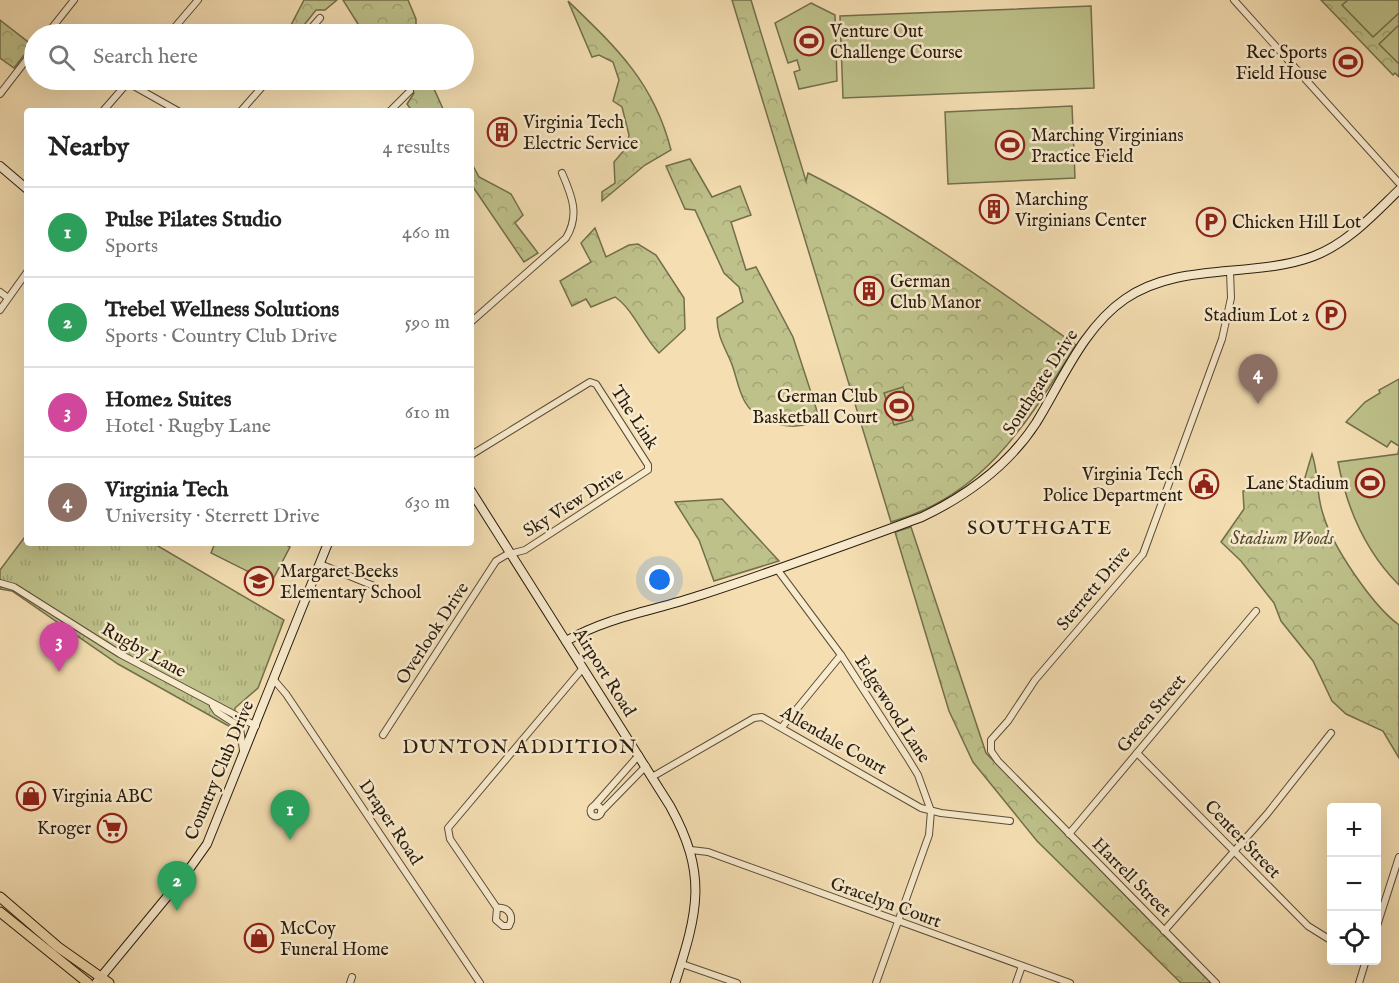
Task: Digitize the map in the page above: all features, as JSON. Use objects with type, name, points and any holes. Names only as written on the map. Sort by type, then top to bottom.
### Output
[{"type":"main road","points":[[0,897],[102,981]]},
{"type":"main road","points":[[0,912],[88,983]]},
{"type":"street","points":[[55,24],[74,0]]},
{"type":"street","points":[[178,24],[198,0]]},
{"type":"street","points":[[1234,0],[1399,183]]},
{"type":"street","points":[[315,24],[320,18]]},
{"type":"street","points":[[0,94],[24,63]]},
{"type":"street","points":[[105,108],[119,90]]},
{"type":"street","points":[[143,90],[173,108]]},
{"type":"street","points":[[244,108],[259,90]]},
{"type":"street","points":[[393,108],[410,92]]},
{"type":"street","points":[[0,166],[24,186]]},
{"type":"street","points":[[474,319],[566,238],[573,224],[574,206],[561,173]]},
{"type":"street","name":"Southgate Drive","points":[[566,640],[607,620],[680,602],[777,570],[922,517],[948,504],[986,479],[1023,441],[1082,346],[1110,311],[1139,291],[1176,278],[1281,266],[1316,255],[1350,234],[1399,190]]},
{"type":"street","name":"Sterrett Drive","points":[[1028,792],[998,761],[992,751],[991,740],[1008,721],[1035,680],[1143,554],[1222,339],[1231,298],[1230,271]]},
{"type":"street","points":[[0,310],[24,276]]},
{"type":"street","points":[[0,292],[8,298]]},
{"type":"street","name":"The Link","points":[[474,453],[586,383],[592,382],[625,429],[648,470]]},
{"type":"street","name":"Sky View Drive","points":[[511,554],[525,550],[648,470]]},
{"type":"street","name":"Airport Road","points":[[474,496],[681,824],[691,850],[696,875],[696,906],[675,983]]},
{"type":"street","name":"Country Club Drive","points":[[102,981],[200,856],[219,820],[327,546]]},
{"type":"street","name":"Overlook Drive","points":[[383,735],[496,561],[511,554]]},
{"type":"street","points":[[320,564],[374,586]]},
{"type":"street","name":"Edgewood Lane","points":[[777,570],[841,656],[907,757],[918,775],[931,811],[929,835],[876,983]]},
{"type":"street","name":"Rugby Lane","points":[[0,584],[14,587],[86,635],[213,706],[220,707],[256,726]]},
{"type":"street","name":"Green Street","points":[[1069,834],[1256,611]]},
{"type":"street","points":[[782,727],[841,656]]},
{"type":"street","points":[[497,908],[450,839],[448,828],[583,668]]},
{"type":"street","name":"Draper Road","points":[[274,680],[286,694],[480,983]]},
{"type":"street","name":"Rugby Lane","points":[[213,706],[217,712],[240,727],[243,758]]},
{"type":"street","name":"Allendale Court","points":[[652,777],[754,718],[767,718],[931,811],[1010,821]]},
{"type":"street","points":[[1164,931],[1235,851],[1331,733]]},
{"type":"street","name":"Center Street","points":[[1137,753],[1308,926],[1327,938]]},
{"type":"street","points":[[639,755],[591,809],[593,815],[599,815],[646,766]]},
{"type":"street","name":"Harrell Street","points":[[1028,792],[1216,983]]},
{"type":"street","name":"Gracelyn Court","points":[[691,850],[708,852],[1070,983]]},
{"type":"street","points":[[1381,916],[1399,857]]},
{"type":"street","points":[[682,964],[737,983]]},
{"type":"street","points":[[1359,983],[1364,965]]},
{"type":"street","points":[[1016,983],[1022,966]]},
{"type":"green space","points":[[304,0],[337,0],[325,10],[316,10],[305,24],[292,24]]},
{"type":"green space","points":[[343,0],[408,0],[416,19],[416,24],[358,24]]},
{"type":"green space","points":[[732,0],[751,0],[806,181],[808,173],[877,211],[945,254],[1076,345],[1021,428],[978,475],[953,494],[924,510],[891,522]]},
{"type":"green space","points":[[1321,0],[1399,0],[1399,77],[1395,73],[1393,75]]},
{"type":"green space","points":[[1348,0],[1399,0],[1399,13],[1373,37],[1342,5]]},
{"type":"green space","points":[[568,1],[632,68],[655,105],[671,150],[645,165],[602,201],[602,192],[615,183],[614,162],[626,148],[629,135],[622,107],[613,101],[619,80],[613,62],[599,55],[592,57]]},
{"type":"green space","name":"Venture Out Challenge Course","points":[[811,3],[835,15],[837,81],[799,89],[794,72],[800,70],[797,60],[788,63],[775,23]]},
{"type":"green space","points":[[1091,6],[1094,88],[843,98],[840,16]]},
{"type":"green space","points":[[0,20],[24,39],[24,55],[14,68],[0,58]]},
{"type":"green space","points":[[1399,25],[1399,64],[1379,44]]},
{"type":"green space","points":[[411,90],[435,90],[443,108],[410,108],[407,104],[414,93]]},
{"type":"green space","name":"Marching Virginians Practice Field","points":[[1072,106],[1075,178],[948,184],[945,112]]},
{"type":"green space","points":[[690,159],[712,197],[740,186],[751,215],[731,222],[746,270],[756,267],[793,337],[818,414],[811,423],[793,426],[774,423],[757,415],[745,402],[717,324],[717,318],[743,302],[739,287],[724,273],[695,210],[685,209],[666,166]]},
{"type":"green space","points":[[474,168],[479,177],[511,194],[523,215],[515,223],[538,253],[524,262],[474,188]]},
{"type":"green space","points":[[595,228],[606,257],[629,245],[638,244],[656,255],[684,298],[685,329],[659,353],[627,308],[615,297],[591,307],[586,299],[572,306],[560,281],[591,262],[581,243]]},
{"type":"green space","points":[[1399,379],[1399,446],[1391,441],[1387,447],[1346,422],[1365,402],[1380,393],[1379,390]]},
{"type":"green space","name":"German Club Basketball Court","points":[[903,387],[913,420],[894,425],[884,393]]},
{"type":"green space","name":"Lane Stadium","points":[[1399,446],[1399,585],[1376,558],[1359,528],[1352,513],[1338,462],[1398,454]]},
{"type":"green space","name":"Stadium Woods","points":[[1312,454],[1319,499],[1335,542],[1365,590],[1399,625],[1399,758],[1383,731],[1346,714],[1332,701],[1313,661],[1281,621],[1274,603],[1241,561],[1221,542],[1244,509],[1243,491],[1279,481],[1304,481]]},
{"type":"green space","points":[[722,499],[779,561],[714,581],[699,540],[675,502]]},
{"type":"green space","points":[[911,527],[986,753],[1211,983],[1181,983],[1037,841],[973,762],[949,711],[895,532]]},
{"type":"green space","points":[[24,538],[24,546],[158,546],[284,620],[258,688],[235,708],[234,729],[118,664],[12,591],[0,589],[0,570]]},
{"type":"green space","points":[[214,546],[290,547],[271,583],[211,553]]},
{"type":"place","name":"Venture Out Challenge Course","points":[[809,41]]},
{"type":"place","name":"Rec Sports Field House","points":[[1348,62]]},
{"type":"place","name":"Virginia Tech Electric Service","points":[[502,132]]},
{"type":"place","name":"Marching Virginians Practice Field","points":[[1010,145]]},
{"type":"place","name":"Marching Virginians Center","points":[[994,209]]},
{"type":"place","name":"Chicken Hill Lot","points":[[1211,222]]},
{"type":"place","name":"German Club Manor","points":[[869,291]]},
{"type":"place","name":"Stadium Lot 2","points":[[1331,315]]},
{"type":"place","name":"Virginia Tech","points":[[1258,404]]},
{"type":"place","name":"German Club Basketball Court","points":[[899,406]]},
{"type":"place","name":"Lane Stadium","points":[[1370,483]]},
{"type":"place","name":"Virginia Tech Police Department","points":[[1204,484]]},
{"type":"place","name":"Margaret Beeks Elementary School","points":[[259,581]]},
{"type":"place","name":"Home2 Suites","points":[[59,672]]},
{"type":"place","name":"Virginia ABC","points":[[31,796]]},
{"type":"place","name":"Kroger","points":[[112,828]]},
{"type":"place","name":"Pulse Pilates Studio","points":[[290,840]]},
{"type":"place","name":"Trebel Wellness Solutions","points":[[177,911]]},
{"type":"place","name":"McCoy Funeral Home","points":[[259,938]]},
{"type":"district","name":"SOUTHGATE","points":[[1040,527]]},
{"type":"district","name":"DUNTON ADDITION","points":[[520,746]]}]
